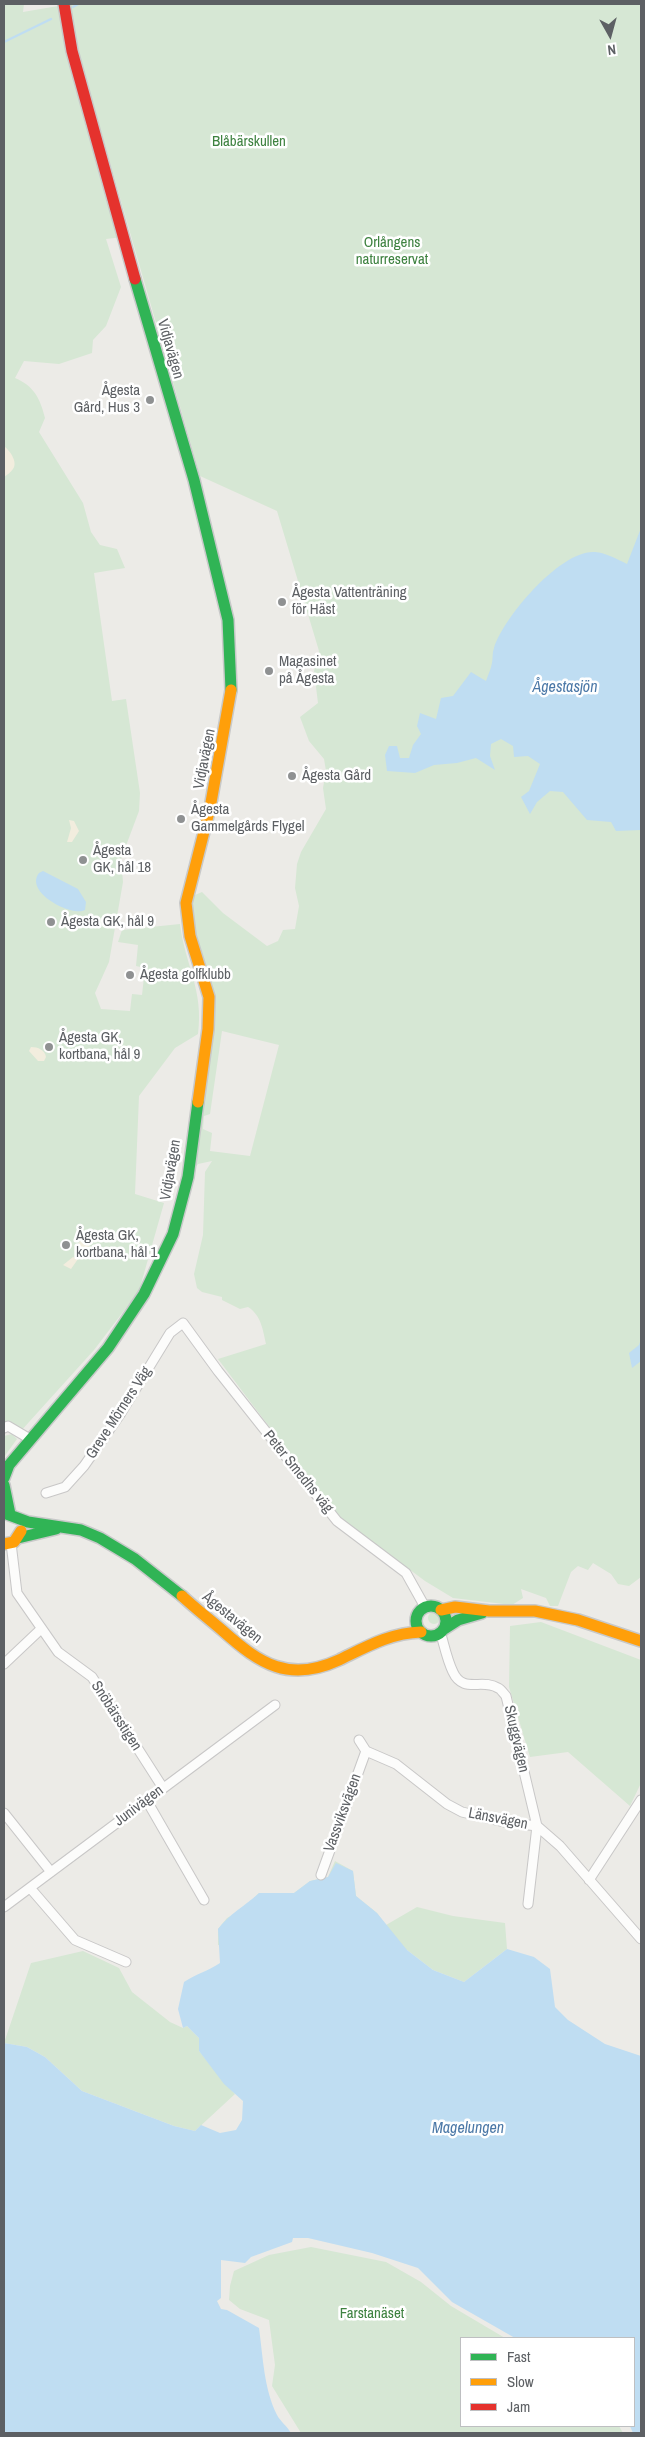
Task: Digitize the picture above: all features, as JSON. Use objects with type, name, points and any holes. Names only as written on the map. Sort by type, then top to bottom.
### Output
[{"type":"street","name":"Vidjavägen","points":[[4,1478],[9,1465],[108,1348],[130,1319],[173,1234],[188,1177],[208,1029],[209,997],[190,936],[186,903],[210,808],[231,694],[228,620],[194,480],[159,366],[74,58],[64,4]]},
{"type":"street","name":"Greve Mörners Väg","points":[[46,1493],[65,1487],[84,1466],[116,1421],[170,1333],[183,1323]]},
{"type":"street","name":"Peter Smedhs väg","points":[[183,1323],[218,1371],[337,1521],[406,1573],[425,1607]]},
{"type":"street","points":[[4,1428],[8,1426],[30,1439]]},
{"type":"street","points":[[4,1485],[10,1515],[22,1528],[11,1542]]},
{"type":"street","name":"Ågestavägen","points":[[10,1515],[27,1522],[68,1527],[116,1544],[241,1647],[268,1665],[280,1669],[312,1670],[346,1658],[390,1636],[408,1622],[416,1620]]},
{"type":"street","name":"Ågestavägen","points":[[11,1542],[43,1531],[68,1527]]},
{"type":"street","name":"Snöbärsstigen","points":[[11,1542],[17,1594],[58,1652],[92,1677],[163,1788]]},
{"type":"street","points":[[440,1632],[445,1616],[436,1607],[425,1607],[419,1612],[416,1620],[421,1632],[429,1636],[440,1632],[458,1620],[489,1611]]},
{"type":"street","points":[[441,1610],[455,1607],[489,1611],[535,1611],[578,1620],[641,1641]]},
{"type":"street","points":[[4,1664],[41,1629]]},
{"type":"street","name":"Ågestavägen","points":[[390,1636],[412,1631],[421,1632]]},
{"type":"street","name":"Skuggvägen","points":[[440,1632],[453,1672],[459,1681],[468,1686],[482,1685],[498,1688],[506,1696],[537,1826]]},
{"type":"street","name":"Junivägen","points":[[4,1907],[31,1889],[51,1872],[275,1705]]},
{"type":"street","points":[[359,1740],[366,1751]]},
{"type":"street","name":"Länsvägen","points":[[366,1751],[396,1764],[447,1804],[462,1812],[504,1822],[537,1826],[560,1846],[641,1939]]},
{"type":"street","name":"Vassviksvägen","points":[[321,1875],[366,1751]]},
{"type":"street","points":[[147,1801],[204,1900]]},
{"type":"street","points":[[589,1880],[641,1802]]},
{"type":"street","points":[[4,1813],[51,1872]]},
{"type":"street","points":[[528,1904],[537,1826]]},
{"type":"street","points":[[31,1889],[75,1940],[126,1962]]},
{"type":"green space","points":[[4,4],[24,4],[23,12],[64,5],[123,237],[106,239],[121,287],[106,326],[93,340],[92,353],[59,364],[24,361],[15,378],[32,389],[41,404],[45,418],[39,432],[83,503],[91,532],[100,545],[117,549],[125,568],[94,573],[112,701],[126,699],[140,793],[139,811],[121,859],[123,882],[109,962],[95,993],[101,1009],[130,1011],[132,994],[142,995],[145,968],[136,966],[138,945],[118,942],[122,930],[180,924],[182,939],[196,991],[199,1018],[198,1034],[175,1048],[139,1096],[135,1194],[164,1203],[139,1291],[94,1350],[20,1432],[4,1428]]},
{"type":"green space","name":"Orlångens naturreservat","points":[[70,4],[641,4],[641,1577],[629,1586],[618,1584],[611,1574],[593,1563],[588,1570],[578,1566],[571,1572],[558,1606],[550,1606],[546,1598],[521,1589],[523,1598],[512,1605],[453,1598],[425,1581],[335,1514],[218,1359],[266,1344],[261,1323],[252,1310],[248,1307],[240,1309],[222,1300],[222,1297],[202,1292],[197,1288],[194,1274],[203,1235],[205,1172],[212,1161],[198,1164],[188,1177],[209,997],[187,915],[195,895],[202,892],[223,913],[267,946],[278,941],[283,930],[295,929],[299,906],[295,888],[297,864],[301,852],[326,809],[323,788],[326,771],[324,759],[309,741],[300,717],[318,703],[314,671],[319,651],[277,511],[200,476],[75,41]],"holes":[[[222,1031],[279,1045],[250,1156],[210,1151],[212,1133],[203,1129],[204,1116],[210,1114]]]},
{"type":"green space","points":[[12,1434],[17,1439],[4,1457],[4,1436]]},
{"type":"green space","points":[[432,1612],[436,1612],[440,1618],[436,1624],[432,1624],[428,1620],[428,1616]]},
{"type":"green space","points":[[541,1622],[641,1660],[641,1783],[630,1806],[568,1752],[530,1757],[509,1687],[510,1626]]},
{"type":"green space","points":[[335,1861],[353,1871],[356,1896],[377,1913],[386,1925],[417,1907],[453,1916],[505,1923],[507,1949],[464,1982],[433,1970],[407,1950],[218,1945],[218,1929],[227,1918],[243,1909],[259,1893],[294,1893],[310,1881],[328,1877]]},
{"type":"green space","points":[[83,1951],[119,1968],[132,1992],[170,2022],[183,2028],[187,2026],[199,2038],[199,2051],[235,2094],[195,2131],[174,2126],[82,2091],[45,2057],[27,2047],[4,2043],[31,1963]]},
{"type":"green space","name":"Farstanäset","points":[[311,2247],[386,2262],[421,2282],[451,2306],[503,2337],[460,2337],[460,2427],[620,2427],[623,2433],[301,2433],[272,2386],[275,2365],[269,2320],[240,2309],[229,2300],[234,2271],[269,2255]]},
{"type":"sand","points":[[5,447],[15,463],[12,470],[4,477]]},
{"type":"sand","points":[[69,820],[74,821],[79,831],[72,842],[67,842],[71,828]]},
{"type":"sand","points":[[31,1047],[39,1048],[43,1051],[46,1057],[44,1061],[38,1061],[29,1051]]},
{"type":"sand","points":[[85,1235],[90,1237],[90,1245],[86,1250],[80,1250],[78,1244]]},
{"type":"sand","points":[[73,1257],[78,1259],[71,1269],[63,1265]]},
{"type":"water","name":"Ågestasjön","points":[[641,528],[641,830],[616,831],[611,822],[587,820],[563,792],[550,791],[537,802],[530,814],[521,797],[529,791],[540,764],[528,756],[514,757],[513,746],[501,739],[491,744],[490,756],[495,770],[476,758],[457,763],[434,765],[415,773],[387,771],[385,755],[389,746],[397,746],[400,758],[409,758],[413,745],[421,734],[417,726],[420,713],[436,719],[441,698],[453,696],[471,672],[486,681],[492,665],[493,650],[500,635],[521,604],[550,573],[581,554],[595,552],[611,556],[627,564]]},
{"type":"water","points":[[43,871],[78,889],[86,902],[85,910],[70,910],[43,895],[38,888],[36,880],[39,873]]},
{"type":"water","points":[[641,1339],[641,1361],[632,1368],[629,1353],[639,1345]]},
{"type":"water","name":"Magelungen","points":[[336,1863],[353,1871],[356,1896],[377,1913],[407,1950],[433,1970],[464,1982],[507,1949],[534,1957],[550,1969],[555,2007],[568,2020],[605,2044],[641,2056],[641,2433],[633,2433],[630,2427],[635,2427],[635,2337],[513,2337],[452,2302],[418,2268],[372,2253],[308,2238],[293,2238],[292,2242],[251,2257],[245,2263],[221,2260],[221,2298],[217,2301],[221,2309],[227,2310],[259,2328],[269,2395],[277,2415],[291,2433],[4,2433],[4,2043],[27,2047],[45,2057],[82,2091],[174,2126],[195,2131],[201,2125],[220,2133],[236,2130],[242,2120],[243,2101],[224,2084],[199,2051],[199,2038],[187,2026],[183,2028],[178,2009],[184,1982],[220,1963],[218,1929],[232,1914],[259,1893],[294,1893],[310,1881],[328,1877]]},
{"type":"waterway","points":[[73,7],[78,4]]},
{"type":"waterway","points":[[4,42],[51,19]]},
{"type":"traffic: fast","points":[[135,279],[194,480],[228,620],[231,690]]},
{"type":"traffic: fast","points":[[4,1478],[9,1465],[108,1348],[144,1294],[173,1234],[188,1177],[198,1102]]},
{"type":"traffic: fast","points":[[4,1485],[10,1514]]},
{"type":"traffic: fast","points":[[4,1513],[28,1522],[81,1530],[100,1538],[135,1559],[182,1596]]},
{"type":"traffic: fast","points":[[18,1538],[56,1529]]},
{"type":"traffic: fast","points":[[431,1606],[442,1610],[446,1621],[442,1632],[431,1636],[420,1632],[416,1621],[420,1610],[431,1606]]},
{"type":"traffic: fast","points":[[444,1629],[458,1620],[482,1613]]},
{"type":"traffic: slow","points":[[198,1102],[208,1029],[209,997],[190,936],[186,903],[210,808],[231,690]]},
{"type":"traffic: slow","points":[[4,1544],[14,1542],[21,1531]]},
{"type":"traffic: slow","points":[[182,1596],[250,1653],[263,1661],[290,1670],[321,1667],[389,1638],[421,1632]]},
{"type":"traffic: slow","points":[[441,1610],[455,1607],[489,1611],[535,1611],[578,1620],[641,1641]]},
{"type":"traffic: jam","points":[[64,4],[72,51],[135,279]]},
{"type":"place","name":"Ågesta Gård, Hus 3","points":[[150,400]]},
{"type":"place","name":"Ågesta Vattenträning för Häst","points":[[282,602]]},
{"type":"place","name":"Magasinet på Ågesta","points":[[269,671]]},
{"type":"place","name":"Ågesta Gård","points":[[292,776]]},
{"type":"place","name":"Ågesta Gammelgårds Flygel","points":[[181,819]]},
{"type":"place","name":"Ågesta GK, hål 18","points":[[83,860]]},
{"type":"place","name":"Ågesta GK, hål 9","points":[[51,922]]},
{"type":"place","name":"Ågesta golfklubb","points":[[130,975]]},
{"type":"place","name":"Ågesta GK, kortbana, hål 9","points":[[49,1047]]},
{"type":"place","name":"Ågesta GK, kortbana, hål 1","points":[[66,1245]]},
{"type":"park label","name":"Blåbärskullen","points":[[249,142]]}]
